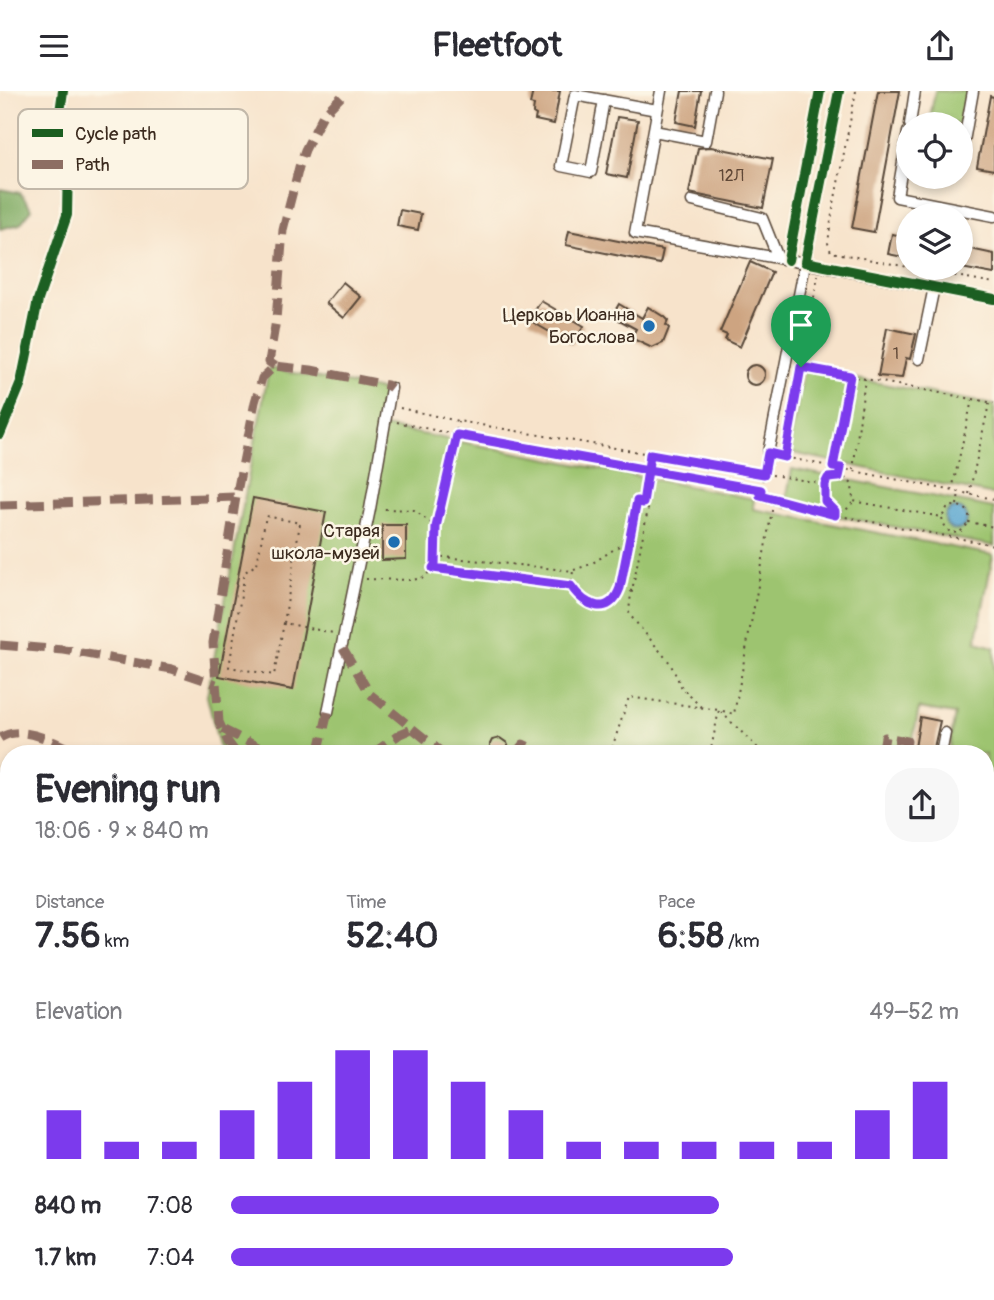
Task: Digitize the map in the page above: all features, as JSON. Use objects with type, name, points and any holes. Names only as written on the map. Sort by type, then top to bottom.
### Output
[{"type":"street","points":[[60,109],[63,91]]},
{"type":"street","points":[[661,91],[635,233],[994,299]]},
{"type":"street","points":[[654,131],[706,141],[715,91]]},
{"type":"street","points":[[768,453],[839,91]]},
{"type":"street","points":[[912,112],[915,91]]},
{"type":"street","points":[[969,112],[973,91]]},
{"type":"street","points":[[604,100],[591,171],[561,166],[575,96],[604,100],[657,110]]},
{"type":"street","points":[[0,434],[21,383],[38,300],[67,215],[67,189]]},
{"type":"street","points":[[898,189],[897,197],[994,216]]},
{"type":"street","points":[[692,201],[762,218],[778,258]]},
{"type":"street","points":[[919,359],[934,287]]},
{"type":"street","points":[[328,712],[370,509],[391,388]]},
{"type":"street","points":[[943,745],[945,733]]},
{"type":"path","points":[[856,91],[828,243],[831,252],[896,265]]},
{"type":"path","points":[[785,457],[820,265]]},
{"type":"path","points":[[973,279],[994,283]]},
{"type":"path","points":[[801,367],[994,403]]},
{"type":"path","points":[[833,467],[850,376]]},
{"type":"path","points":[[853,471],[865,379]]},
{"type":"path","points":[[952,491],[973,399]]},
{"type":"path","points":[[969,494],[989,403]]},
{"type":"path","points":[[388,405],[458,421],[825,484]]},
{"type":"path","points":[[386,419],[457,435],[761,490]]},
{"type":"path","points":[[355,578],[413,580],[425,577],[435,565],[436,527],[458,421]]},
{"type":"path","points":[[994,499],[768,453],[760,495],[994,545]]},
{"type":"path","points":[[643,503],[650,454]]},
{"type":"path","points":[[839,477],[841,468]]},
{"type":"path","points":[[828,478],[845,478],[852,484],[853,501],[847,510],[835,513],[825,501],[825,484],[828,478]]},
{"type":"path","points":[[957,506],[960,493]]},
{"type":"path","points":[[613,745],[629,697],[734,714],[774,498]]},
{"type":"path","points":[[573,571],[571,586],[578,597],[603,607],[614,600],[620,588],[637,501],[649,504],[629,614],[670,663],[682,688],[701,707]]},
{"type":"path","points":[[853,501],[942,517]]},
{"type":"path","points":[[964,507],[969,512],[969,522],[960,532],[953,533],[943,524],[942,517],[947,508],[964,507]]},
{"type":"path","points":[[370,509],[414,510],[436,527]]},
{"type":"path","points":[[266,516],[300,523],[284,623],[274,675],[229,667],[245,572],[257,564],[266,516]]},
{"type":"path","points":[[969,522],[994,527]]},
{"type":"path","points":[[951,537],[953,533]]},
{"type":"path","points":[[435,556],[573,571],[591,564],[629,540]]},
{"type":"path","points":[[433,568],[571,586]]},
{"type":"path","points":[[620,588],[632,591]]},
{"type":"path","points":[[284,623],[344,635]]},
{"type":"path","points":[[712,745],[719,710]]},
{"type":"path","points":[[719,710],[755,745]]},
{"type":"green space","points":[[935,91],[969,91],[965,112],[931,112]]},
{"type":"green space","points":[[0,189],[20,193],[32,209],[20,224],[0,229]]},
{"type":"green space","points":[[269,368],[386,391],[380,426],[754,499],[753,509],[993,555],[976,642],[994,647],[994,745],[950,745],[955,714],[919,708],[912,745],[219,745],[207,696]]},
{"type":"green space","points":[[804,369],[994,405],[994,495],[788,452]]},
{"type":"green space","points":[[792,469],[994,508],[994,546],[785,506]]},
{"type":"water","points":[[956,508],[966,515],[967,519],[960,529],[956,530],[946,523],[945,519],[952,509]]},
{"type":"building","points":[[533,91],[560,91],[554,124],[535,120],[534,105],[530,104]]},
{"type":"building","points":[[682,91],[701,91],[695,126],[676,122]]},
{"type":"building","points":[[878,91],[900,91],[874,232],[852,228]]},
{"type":"building","points":[[990,96],[994,97],[994,170],[977,167]]},
{"type":"building","points":[[617,117],[638,120],[627,178],[606,174]]},
{"type":"building","points":[[711,147],[773,159],[763,208],[689,193],[698,148]]},
{"type":"building","points":[[400,210],[421,214],[418,230],[397,226]]},
{"type":"building","points":[[569,231],[663,250],[660,264],[566,245]]},
{"type":"building","points":[[892,234],[896,235],[896,256],[888,254]]},
{"type":"building","points":[[973,250],[994,254],[994,274],[973,270]]},
{"type":"building","points":[[750,262],[772,272],[740,347],[725,340],[727,335],[720,332]]},
{"type":"building","points":[[343,282],[361,297],[344,318],[326,303]]},
{"type":"building","points":[[541,301],[584,326],[572,345],[529,320]]},
{"type":"building","name":"Церковь Иоанна Богослова","points":[[619,304],[642,318],[648,307],[664,317],[669,328],[663,343],[652,348],[631,338],[636,329],[612,316]]},
{"type":"building","points":[[887,328],[916,334],[910,359],[906,358],[902,378],[878,376]]},
{"type":"building","points":[[755,365],[762,368],[765,375],[762,382],[755,385],[748,382],[745,375],[748,368]]},
{"type":"building","points":[[253,498],[326,512],[293,690],[219,676]]},
{"type":"building","name":"Старая школа-музей","points":[[382,525],[406,525],[406,559],[382,560]]},
{"type":"building","points":[[920,717],[940,721],[935,745],[915,745]]},
{"type":"building","points":[[500,738],[508,745],[490,745],[492,740]]},
{"type":"marked path","points":[[275,366],[269,362],[276,320],[283,230],[299,167],[323,115],[347,91]]},
{"type":"marked path","points":[[0,505],[236,497],[262,378],[275,366],[311,370],[391,388]]},
{"type":"marked path","points":[[230,745],[219,722],[213,643],[236,497]]},
{"type":"marked path","points":[[0,645],[64,650],[172,669],[216,684]]},
{"type":"marked path","points":[[343,648],[370,694],[433,745]]},
{"type":"marked path","points":[[320,745],[328,712]]},
{"type":"marked path","points":[[385,745],[414,728]]},
{"type":"marked path","points":[[222,729],[254,745]]},
{"type":"marked path","points":[[0,738],[9,734],[30,734],[60,745]]},
{"type":"marked path","points":[[884,745],[885,737],[907,741],[906,745]]},
{"type":"cycle path","points":[[60,109],[63,91]]},
{"type":"cycle path","points":[[788,260],[820,91]]},
{"type":"cycle path","points":[[839,91],[805,262],[994,299]]},
{"type":"cycle path","points":[[0,434],[21,383],[38,300],[67,215],[67,189]]},
{"type":"place","name":"Церковь Иоанна Богослова","points":[[649,326]]},
{"type":"place","name":"Старая школа-музей","points":[[394,542]]},
{"type":"route","points":[[801,367],[785,457],[768,453],[764,474],[650,454],[648,470],[457,435],[436,527],[433,568],[571,586],[578,597],[594,606],[603,607],[614,600],[620,588],[637,501],[643,503],[648,470],[761,490],[760,495],[835,515],[835,511],[827,506],[825,501],[825,484],[828,478],[839,477],[841,468],[833,467],[850,376],[801,367]]}]
